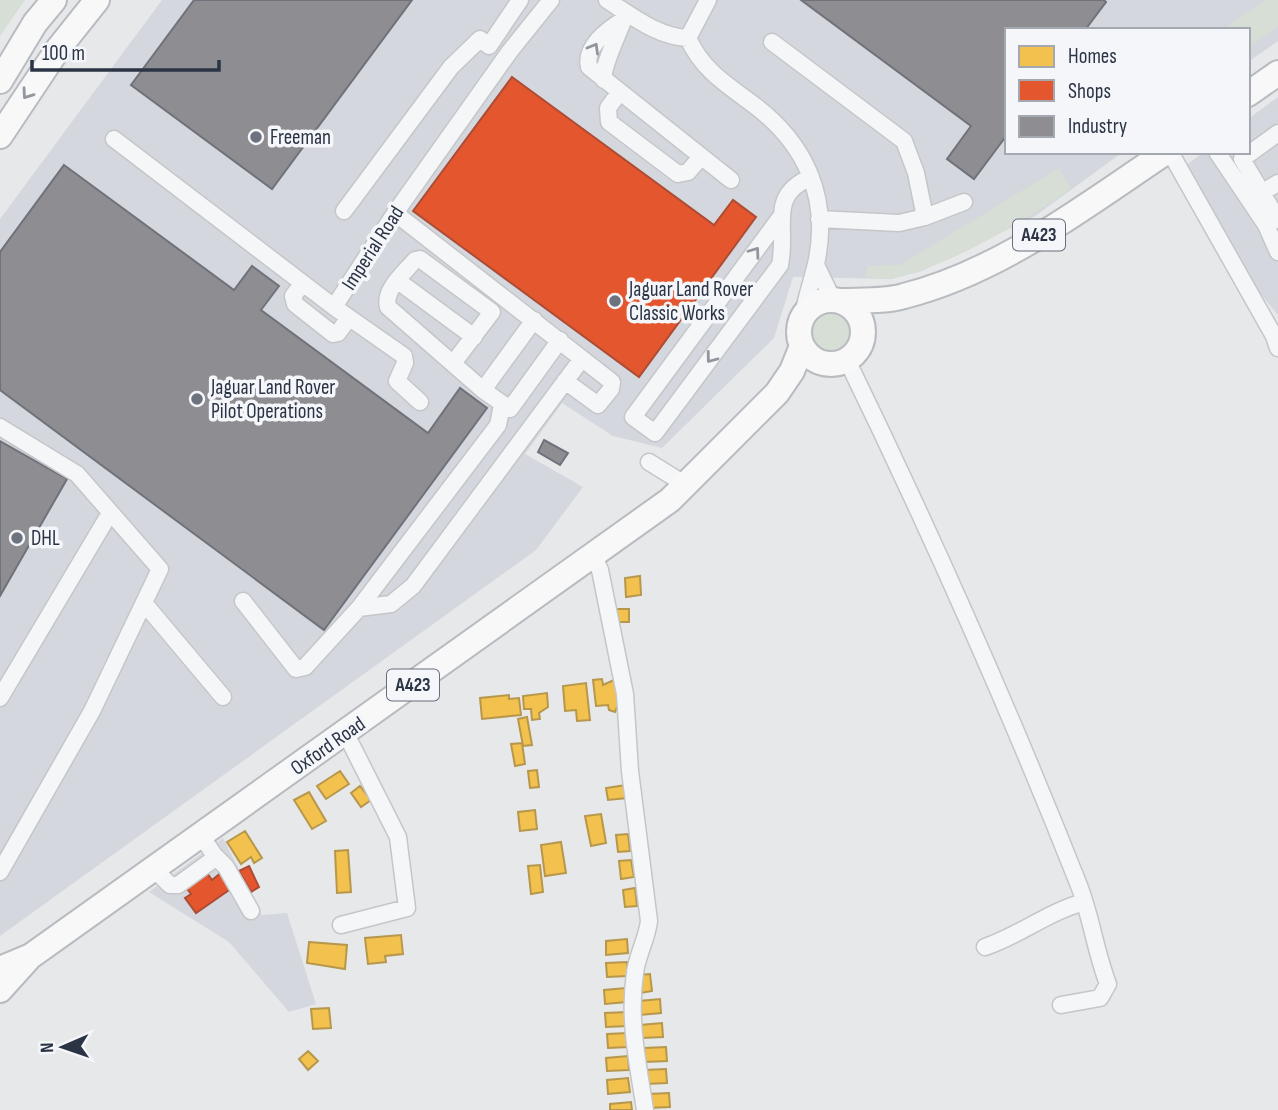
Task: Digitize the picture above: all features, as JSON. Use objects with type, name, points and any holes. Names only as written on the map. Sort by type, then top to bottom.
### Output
[{"type":"highway","points":[[0,82],[35,23],[54,0]]},
{"type":"highway","points":[[0,136],[58,49],[97,0]]},
{"type":"highway","points":[[1250,93],[1278,73]]},
{"type":"highway","name":"A423","points":[[837,301],[902,297],[964,276],[1013,252],[1165,154]]},
{"type":"highway","name":"A423","points":[[862,339],[875,320],[902,297]]},
{"type":"highway","points":[[837,301],[856,313],[862,325],[862,339],[857,351],[840,362],[815,360],[802,346],[799,334],[803,315],[813,305],[837,301]]},
{"type":"highway","name":"Oxford Road","points":[[0,969],[31,956],[153,869],[207,845],[346,734],[686,485],[777,393],[792,371],[802,346]]},
{"type":"highway","name":"Oxford Road","points":[[777,393],[840,362]]},
{"type":"highway","name":"Oxford Road","points":[[0,990],[17,976],[31,956]]},
{"type":"street","points":[[344,211],[451,67],[480,39],[489,46],[520,0]]},
{"type":"street","name":"Imperial Road","points":[[114,139],[334,307],[394,214],[510,51],[551,0]]},
{"type":"street","points":[[607,0],[624,16],[666,34],[688,38]]},
{"type":"street","points":[[688,38],[708,0]]},
{"type":"street","points":[[624,16],[605,31],[587,62],[593,74],[730,180]]},
{"type":"street","points":[[688,38],[695,55],[709,71],[789,135],[811,177],[819,219],[816,265],[803,315]]},
{"type":"street","points":[[772,42],[904,141],[916,173],[925,217]]},
{"type":"street","points":[[619,93],[606,114],[610,122],[678,174],[688,172],[701,157]]},
{"type":"street","points":[[1276,139],[1242,159],[1278,252]]},
{"type":"street","points":[[1169,154],[1274,336],[1278,348]]},
{"type":"street","points":[[1219,154],[1278,220]]},
{"type":"street","points":[[782,215],[633,417],[655,433],[780,265],[782,215],[791,187],[811,177]]},
{"type":"street","points":[[1257,195],[1278,183]]},
{"type":"street","points":[[819,219],[899,223],[925,217],[964,202]]},
{"type":"street","points":[[394,214],[612,382],[611,389],[598,404],[565,381]]},
{"type":"street","points":[[454,362],[492,312],[420,259],[415,260],[386,300],[388,307],[502,405],[510,409],[560,341]]},
{"type":"street","points":[[816,265],[837,301]]},
{"type":"street","points":[[398,281],[474,337]]},
{"type":"street","points":[[303,283],[293,296],[295,304],[333,334],[338,333],[348,319]]},
{"type":"street","points":[[334,307],[404,356],[405,363],[397,381],[421,402]]},
{"type":"street","points":[[484,390],[534,320]]},
{"type":"street","points":[[359,608],[391,604],[413,586],[581,360]]},
{"type":"street","points":[[840,362],[968,619],[1084,902],[1095,949],[1108,984],[1100,998],[1061,1005]]},
{"type":"street","points":[[243,601],[296,668],[305,667],[363,606],[498,425],[502,405]]},
{"type":"street","points":[[498,425],[520,439]]},
{"type":"street","points":[[0,427],[78,474],[110,513],[125,525],[160,569],[92,711],[0,872]]},
{"type":"street","points":[[649,461],[686,485]]},
{"type":"street","points":[[452,484],[476,500]]},
{"type":"street","points":[[0,698],[110,513]]},
{"type":"street","points":[[593,555],[600,569],[625,694],[630,771],[649,921],[647,938],[635,972],[631,1019],[645,1110]]},
{"type":"street","points":[[144,603],[223,698]]},
{"type":"street","points":[[341,925],[407,908],[398,837],[346,734]]},
{"type":"street","points":[[207,845],[226,867],[251,911]]},
{"type":"street","points":[[985,947],[1017,936],[1062,908],[1084,902]]},
{"type":"shaded area","points":[[0,0],[25,0],[0,36]]},
{"type":"shaded area","points":[[162,0],[1278,0],[1278,41],[1250,61],[1250,28],[1005,28],[1005,154],[1120,154],[1035,216],[922,271],[891,279],[793,277],[774,338],[662,448],[613,436],[562,403],[525,454],[583,487],[536,550],[0,936],[0,219]]},
{"type":"shaded area","points":[[1265,0],[1278,0],[1278,26],[1250,47],[1250,28],[1226,28]]},
{"type":"shaded area","points":[[1278,97],[1278,315],[1216,240],[1177,172],[1201,154],[1250,154],[1250,118]]},
{"type":"shaded area","points":[[1059,168],[1071,188],[1002,232],[971,249],[910,274],[885,278],[865,276],[868,266],[900,265]]},
{"type":"shaded area","points":[[831,308],[848,314],[854,331],[848,348],[831,354],[814,348],[808,331],[814,314]]},
{"type":"shaded area","points":[[223,838],[262,915],[287,913],[316,1004],[289,1012],[229,942],[149,892]]},
{"type":"building: Homes","points":[[640,576],[641,595],[626,597],[625,578]]},
{"type":"building: Homes","points":[[616,609],[629,609],[629,622],[616,622]]},
{"type":"building: Homes","points":[[602,679],[603,685],[616,679],[618,705],[615,712],[609,710],[608,705],[596,706],[593,680]]},
{"type":"building: Homes","points":[[586,683],[590,720],[577,721],[576,710],[565,711],[563,686]]},
{"type":"building: Homes","points":[[547,693],[548,707],[539,713],[540,719],[532,720],[531,709],[524,709],[523,696]]},
{"type":"building: Homes","points":[[509,695],[509,699],[519,698],[521,715],[482,719],[480,698]]},
{"type":"building: Homes","points":[[527,717],[532,745],[523,746],[518,719]]},
{"type":"building: Homes","points":[[522,743],[525,764],[515,766],[511,744]]},
{"type":"building: Homes","points":[[537,770],[539,787],[530,788],[528,771]]},
{"type":"building: Homes","points":[[340,771],[349,784],[326,799],[317,786]]},
{"type":"building: Homes","points":[[626,785],[627,798],[608,800],[606,788]]},
{"type":"building: Homes","points":[[360,786],[371,800],[361,807],[351,793]]},
{"type":"building: Homes","points":[[309,792],[326,821],[312,829],[294,800]]},
{"type":"building: Homes","points":[[535,810],[537,829],[520,831],[518,812]]},
{"type":"building: Homes","points":[[601,814],[606,843],[591,846],[585,816]]},
{"type":"building: Homes","points":[[245,831],[262,858],[254,863],[251,857],[241,864],[227,842]]},
{"type":"building: Homes","points":[[628,834],[630,851],[618,852],[616,835]]},
{"type":"building: Homes","points":[[561,842],[566,873],[545,876],[541,845]]},
{"type":"building: Homes","points":[[348,850],[351,892],[337,893],[335,851]]},
{"type":"building: Homes","points":[[631,860],[634,877],[621,879],[619,861]]},
{"type":"building: Homes","points":[[540,865],[543,892],[531,894],[528,866]]},
{"type":"building: Homes","points":[[635,888],[637,906],[625,907],[623,890]]},
{"type":"building: Homes","points":[[401,935],[403,954],[385,956],[386,962],[368,964],[365,938]]},
{"type":"building: Homes","points":[[627,939],[628,953],[606,955],[606,941]]},
{"type":"building: Homes","points":[[309,942],[347,945],[345,969],[307,963]]},
{"type":"building: Homes","points":[[627,962],[628,976],[607,977],[606,963]]},
{"type":"building: Homes","points":[[650,974],[652,991],[640,993],[638,975]]},
{"type":"building: Homes","points":[[626,988],[627,1002],[605,1004],[604,990]]},
{"type":"building: Homes","points":[[660,999],[661,1013],[640,1015],[639,1001]]},
{"type":"building: Homes","points":[[329,1008],[331,1028],[313,1029],[311,1009]]},
{"type":"building: Homes","points":[[627,1012],[628,1026],[606,1027],[605,1013]]},
{"type":"building: Homes","points":[[662,1023],[663,1037],[641,1038],[640,1025]]},
{"type":"building: Homes","points":[[628,1033],[629,1047],[608,1048],[607,1034]]},
{"type":"building: Homes","points":[[666,1047],[667,1061],[645,1062],[644,1048]]},
{"type":"building: Homes","points":[[308,1051],[318,1061],[308,1070],[299,1059]]},
{"type":"building: Homes","points":[[628,1056],[629,1070],[607,1071],[606,1058]]},
{"type":"building: Homes","points":[[666,1069],[667,1083],[645,1084],[644,1070]]},
{"type":"building: Homes","points":[[628,1078],[630,1092],[608,1094],[607,1080]]},
{"type":"building: Homes","points":[[669,1093],[670,1107],[648,1108],[648,1094]]},
{"type":"building: Homes","points":[[631,1102],[632,1110],[610,1110],[610,1104]]},
{"type":"building: Shops","name":"Jaguar Land Rover Classic Works","points":[[512,77],[714,225],[733,200],[756,217],[639,377],[413,211]]},
{"type":"building: Shops","points":[[249,866],[259,887],[251,892],[239,871]]},
{"type":"building: Shops","points":[[205,870],[212,880],[222,872],[232,888],[196,913],[185,898],[191,894],[184,885]]},
{"type":"building: Industry","name":"Freeman","points":[[194,0],[412,0],[272,189],[131,85]]},
{"type":"building: Industry","points":[[801,0],[1106,2],[1086,28],[1005,28],[1005,138],[974,179],[947,159],[971,126]]},
{"type":"building: Industry","name":"Jaguar Land Rover Pilot Operations","points":[[64,165],[234,290],[252,266],[279,286],[261,310],[428,433],[460,388],[487,408],[324,630],[0,390],[0,252]]},
{"type":"building: Industry","points":[[544,440],[568,453],[560,465],[538,452]]},
{"type":"building: Industry","name":"DHL","points":[[0,441],[67,479],[0,596]]},
{"type":"place","name":"Freeman","points":[[256,137]]},
{"type":"place","name":"Jaguar Land Rover Classic Works","points":[[615,301]]},
{"type":"place","name":"Jaguar Land Rover Pilot Operations","points":[[197,399]]},
{"type":"place","name":"DHL","points":[[17,538]]}]
